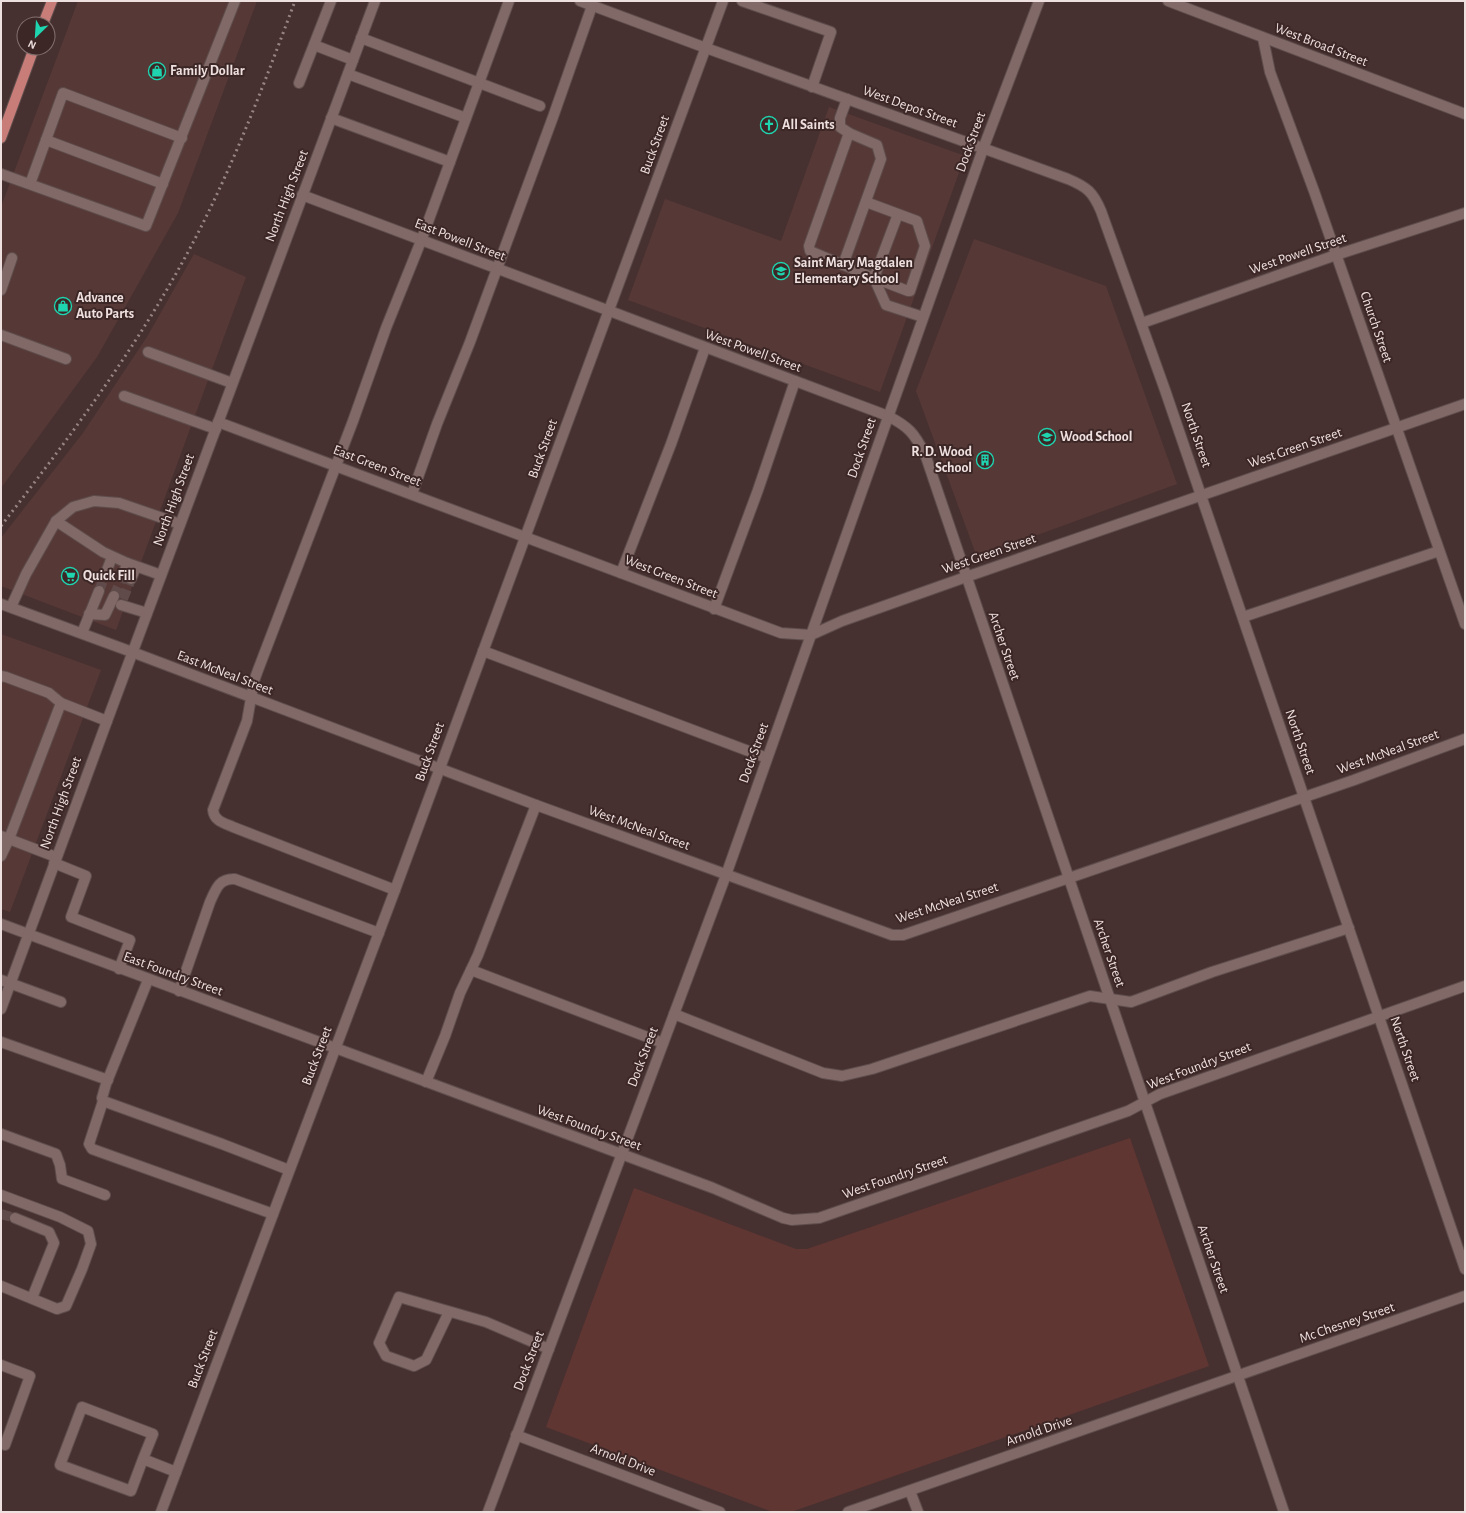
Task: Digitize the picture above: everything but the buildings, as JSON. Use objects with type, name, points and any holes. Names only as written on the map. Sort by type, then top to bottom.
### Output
[{"type":"main road","points":[[46,16],[52,1]]},
{"type":"main road","points":[[1,138],[31,56]]},
{"type":"street","points":[[1,174],[146,226],[235,1]]},
{"type":"street","points":[[299,83],[331,1]]},
{"type":"street","name":"North High Street","points":[[1,1009],[6,982],[27,934],[55,860],[375,1]]},
{"type":"street","points":[[395,890],[217,820],[213,815],[213,810],[247,721],[258,670],[353,421],[386,328],[421,240],[509,1]]},
{"type":"street","name":"West Depot Street","points":[[580,1],[1081,185],[1090,191],[1097,200],[1106,225]]},
{"type":"street","name":"Buck Street","points":[[161,1512],[395,890],[723,1]]},
{"type":"street","points":[[742,1],[831,32],[812,87]]},
{"type":"street","name":"Dock Street","points":[[488,1512],[726,875],[983,149],[1039,1]]},
{"type":"street","name":"West Broad Street","points":[[1168,1],[1465,114]]},
{"type":"street","points":[[412,494],[553,117],[592,6]]},
{"type":"street","points":[[362,38],[540,106]]},
{"type":"street","name":"Church Street","points":[[1263,38],[1270,72],[1336,255],[1465,624]]},
{"type":"street","points":[[314,45],[353,60]]},
{"type":"street","points":[[348,74],[466,118]]},
{"type":"street","points":[[30,184],[62,93],[182,138]]},
{"type":"street","points":[[842,265],[881,160],[877,144],[840,127],[840,118],[847,99]]},
{"type":"street","points":[[331,118],[450,162]]},
{"type":"street","points":[[849,132],[809,246],[810,251],[874,278],[910,291],[925,246],[917,221],[866,202]]},
{"type":"street","points":[[46,140],[163,184]]},
{"type":"street","name":"East Powell Street","points":[[302,195],[609,312]]},
{"type":"street","name":"West Powell Street","points":[[1142,323],[1336,255],[1465,213]]},
{"type":"street","points":[[898,214],[874,278],[886,305],[923,317]]},
{"type":"street","name":"North Street","points":[[1106,225],[1142,323],[1465,1269]]},
{"type":"street","points":[[1,290],[12,258]]},
{"type":"street","name":"West Powell Street","points":[[609,312],[888,416]]},
{"type":"street","points":[[1,335],[66,359]]},
{"type":"street","points":[[621,573],[671,444],[705,348]]},
{"type":"street","points":[[148,352],[232,383]]},
{"type":"street","points":[[714,609],[758,490],[795,381]]},
{"type":"street","name":"East Green Street","points":[[124,396],[217,425],[335,465],[525,537]]},
{"type":"street","name":"West Green Street","points":[[525,537],[781,633],[811,635],[842,621],[966,577],[1465,404]]},
{"type":"street","name":"Archer Street","points":[[888,416],[903,424],[912,432],[925,454],[1284,1512]]},
{"type":"street","points":[[6,606],[56,521],[73,507],[94,501],[119,504],[180,524]]},
{"type":"street","points":[[56,521],[112,557],[161,575]]},
{"type":"street","points":[[1243,617],[1439,550]]},
{"type":"street","points":[[107,570],[112,557]]},
{"type":"street","points":[[127,578],[132,565]]},
{"type":"street","points":[[82,633],[99,591]]},
{"type":"street","points":[[89,614],[105,615],[119,600],[147,613]]},
{"type":"street","name":"East McNeal Street","points":[[6,606],[82,633],[439,768]]},
{"type":"street","points":[[483,652],[600,694],[767,758]]},
{"type":"street","points":[[1,676],[49,693],[60,703],[107,721]]},
{"type":"street","points":[[1,856],[5,837],[60,703]]},
{"type":"street","name":"West McNeal Street","points":[[439,768],[892,935],[903,935],[1304,797],[1465,738]]},
{"type":"street","points":[[426,1082],[445,1036],[460,993],[471,970],[536,805]]},
{"type":"street","points":[[5,837],[86,876],[71,917],[130,940],[119,969]]},
{"type":"street","points":[[179,991],[210,902],[222,882],[228,879],[235,879],[379,933]]},
{"type":"street","name":"East Foundry Street","points":[[1,924],[335,1049]]},
{"type":"street","points":[[674,1014],[823,1073],[842,1076],[872,1069],[1090,996],[1131,1002],[1212,972],[1349,928]]},
{"type":"street","points":[[471,970],[663,1043]]},
{"type":"street","points":[[148,980],[108,1080],[89,1144],[92,1149],[273,1214]]},
{"type":"street","points":[[6,982],[61,1002]]},
{"type":"street","name":"West Foundry Street","points":[[335,1049],[713,1188],[782,1218],[792,1220],[810,1220],[820,1218],[1128,1111],[1160,1094],[1465,986]]},
{"type":"street","points":[[1,1042],[108,1080]]},
{"type":"street","points":[[103,1101],[289,1170]]},
{"type":"street","points":[[1,1134],[56,1154],[60,1165],[62,1179],[105,1194]]},
{"type":"street","points":[[1,1195],[60,1217],[88,1231],[91,1244],[82,1270],[66,1306],[57,1309],[1,1286]]},
{"type":"street","points":[[15,1218],[49,1232],[54,1243],[32,1298]]},
{"type":"street","name":"Mc Chesney Street","points":[[1238,1376],[1465,1296]]},
{"type":"street","points":[[449,1312],[426,1360],[414,1366],[386,1356],[379,1343],[399,1297],[486,1322],[549,1348]]},
{"type":"street","points":[[1,1365],[30,1376],[6,1445]]},
{"type":"street","name":"Arnold Drive","points":[[848,1512],[1238,1376]]},
{"type":"street","points":[[82,1407],[153,1434],[143,1459],[131,1491],[60,1465],[82,1407]]},
{"type":"street","name":"Arnold Drive","points":[[516,1435],[720,1512]]},
{"type":"street","points":[[143,1459],[176,1472]]},
{"type":"street","points":[[910,1491],[918,1512]]},
{"type":"shaded area","points":[[78,1],[257,1],[178,213],[97,357],[1,488],[1,207]]},
{"type":"shaded area","name":"Saint Mary Magdalen Elementary School","points":[[829,107],[965,156],[880,392],[628,300],[665,199],[781,241]]},
{"type":"shaded area","name":"Wood School","points":[[974,239],[1106,286],[1177,484],[977,557],[916,391]]},
{"type":"shaded area","points":[[194,254],[246,277],[116,630],[1,586],[1,538],[83,433],[147,337]]},
{"type":"shaded area","points":[[1,634],[101,670],[10,912],[1,909]]},
{"type":"shaded area","points":[[1130,1138],[1209,1366],[791,1512],[773,1512],[546,1427],[634,1188],[796,1249],[807,1249]]},
{"type":"tunnel","points":[[99,591],[107,570]]},
{"type":"tunnel","points":[[114,596],[123,576]]},
{"type":"tunnel","points":[[123,599],[131,579]]},
{"type":"tunnel","points":[[1,1214],[15,1218]]},
{"type":"railway","points":[[1,526],[73,431],[119,365],[141,332],[182,263],[199,232],[229,167],[257,101],[295,1]]},
{"type":"place","name":"Family Dollar","points":[[157,71]]},
{"type":"place","name":"All Saints","points":[[769,125]]},
{"type":"place","name":"Saint Mary Magdalen Elementary School","points":[[781,271]]},
{"type":"place","name":"Advance Auto Parts","points":[[63,306]]},
{"type":"place","name":"Wood School","points":[[1047,437]]},
{"type":"place","name":"R. D. Wood School","points":[[985,460]]},
{"type":"place","name":"Quick Fill","points":[[70,576]]}]
